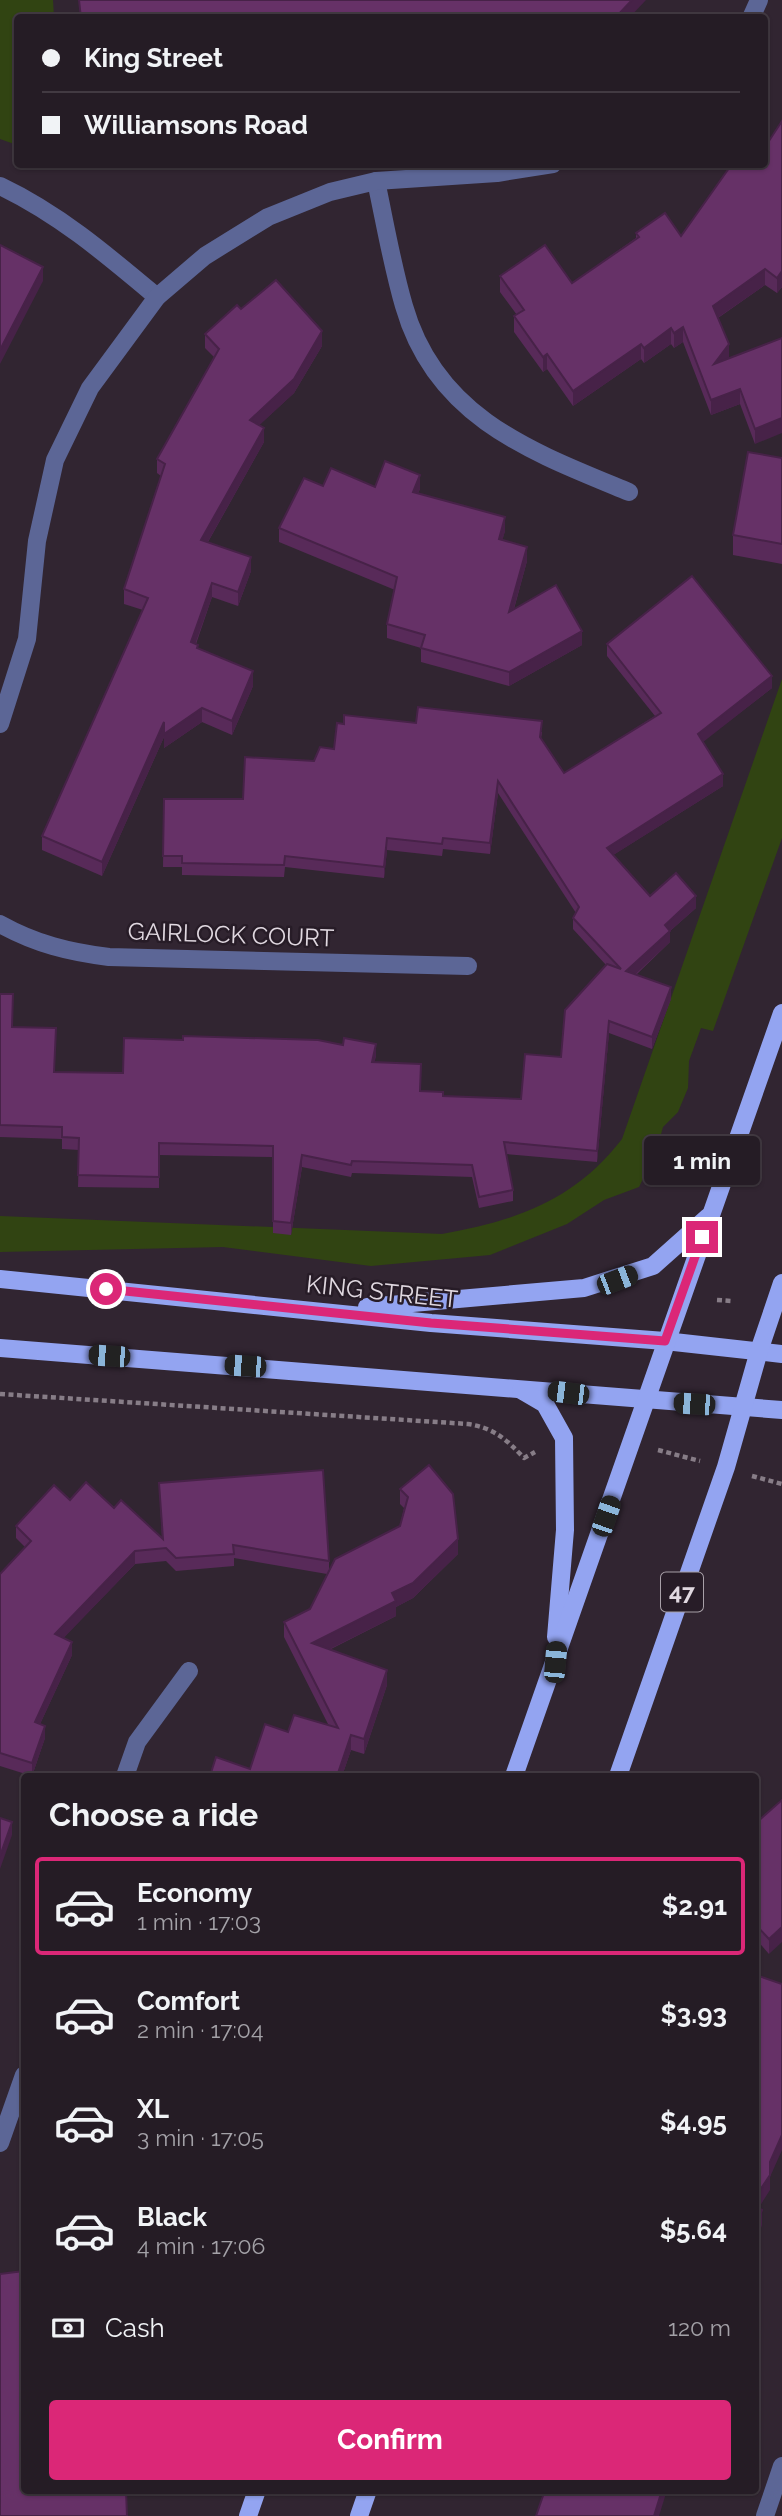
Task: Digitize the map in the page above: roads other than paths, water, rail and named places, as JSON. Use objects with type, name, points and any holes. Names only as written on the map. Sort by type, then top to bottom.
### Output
[{"type":"main road","points":[[515,1773],[782,1013]]},
{"type":"main road","points":[[318,1309],[433,1303],[584,1288],[653,1266],[710,1215]]},
{"type":"main road","name":"KING STREET","points":[[0,1279],[318,1309],[431,1323],[665,1341],[782,1354]]},
{"type":"main road","name":"47","points":[[619,1773],[726,1467],[759,1351],[782,1283]]},
{"type":"main road","points":[[0,1348],[782,1410]]},
{"type":"main road","points":[[517,1387],[545,1405],[564,1438],[565,1530],[555,1662]]},
{"type":"main road","points":[[248,2516],[256,2494]]},
{"type":"main road","points":[[359,2516],[367,2494]]},
{"type":"street","points":[[0,724],[27,639],[37,541],[55,460],[90,388],[157,297],[205,256],[268,217],[330,192],[376,181],[498,173],[529,168]]},
{"type":"street","points":[[376,181],[404,308],[430,366],[449,391],[492,429],[541,455],[629,492]]},
{"type":"street","points":[[0,186],[38,204],[80,233],[157,297]]},
{"type":"street","name":"GAIRLOCK COURT","points":[[0,924],[28,940],[68,952],[110,957],[468,966]]},
{"type":"street","points":[[126,1773],[137,1742],[189,1671]]},
{"type":"street","points":[[0,2143],[21,2084]]},
{"type":"street","points":[[765,2516],[782,2466]]}]
